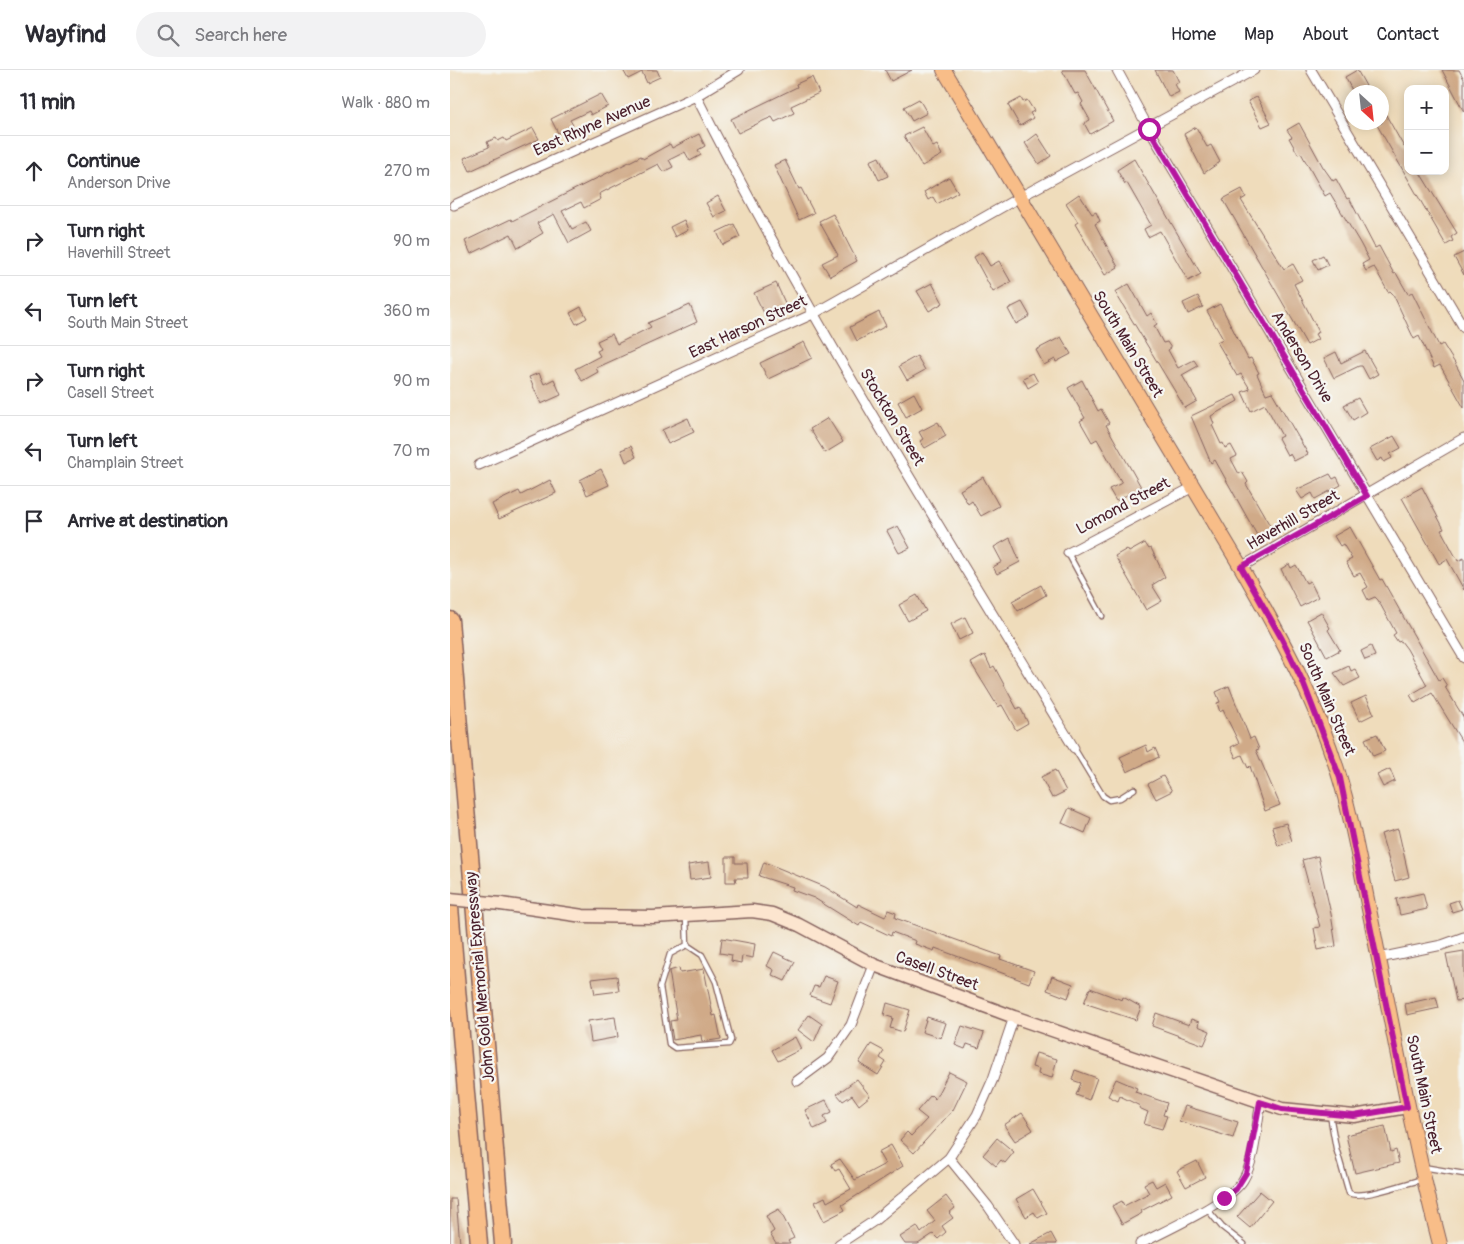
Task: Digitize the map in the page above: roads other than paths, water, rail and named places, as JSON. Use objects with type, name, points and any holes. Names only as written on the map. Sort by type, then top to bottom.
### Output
[{"type":"highway","name":"John Gold Memorial Expressway","points":[[450,620],[503,1244]]},
{"type":"highway","name":"John Gold Memorial Expressway","points":[[450,908],[479,1244]]},
{"type":"main road","name":"South Main Street","points":[[944,70],[1241,567],[1282,639],[1303,682],[1340,778],[1379,958],[1407,1107],[1440,1244]]},
{"type":"street","name":"East Rhyne Avenue","points":[[454,205],[696,96],[739,70]]},
{"type":"street","name":"Anderson Drive","points":[[1118,70],[1149,129],[1464,658]]},
{"type":"street","name":"East Harson Street","points":[[479,465],[813,314],[1020,197],[1149,129],[1254,70]]},
{"type":"street","points":[[1311,70],[1464,328]]},
{"type":"street","name":"Stockton Street","points":[[696,96],[744,191],[813,314],[1074,748]]},
{"type":"street","name":"Haverhill Street","points":[[1241,567],[1367,496],[1464,438]]},
{"type":"street","name":"Lomond Street","points":[[1068,553],[1193,486]]},
{"type":"street","name":"Casell Street","points":[[450,899],[501,904],[583,916],[653,917],[752,911],[772,914],[799,925],[874,965],[1282,1109],[1354,1116],[1407,1107]]},
{"type":"street","points":[[1379,958],[1442,945],[1464,937]]},
{"type":"street","points":[[797,1081],[828,1058],[851,1025],[874,965]]},
{"type":"street","points":[[839,1244],[874,1222],[949,1158],[977,1115],[989,1088],[1014,1016]]},
{"type":"street","points":[[1140,1244],[1224,1198],[1242,1181],[1252,1155],[1260,1102]]},
{"type":"street","points":[[949,1158],[988,1206],[1014,1244]]},
{"type":"lane","points":[[1068,553],[1102,616]]},
{"type":"lane","points":[[1074,748],[1103,796],[1109,800],[1120,798],[1134,789]]},
{"type":"lane","points":[[686,915],[687,945]]},
{"type":"lane","points":[[687,945],[702,955],[716,982],[731,1040],[730,1044],[675,1048],[670,1044],[660,987],[670,954],[687,945]]},
{"type":"lane","points":[[1330,1114],[1336,1148],[1349,1193],[1353,1196],[1364,1194],[1423,1173],[1464,1174]]},
{"type":"lane","points":[[1206,1208],[1222,1226],[1244,1244]]}]
